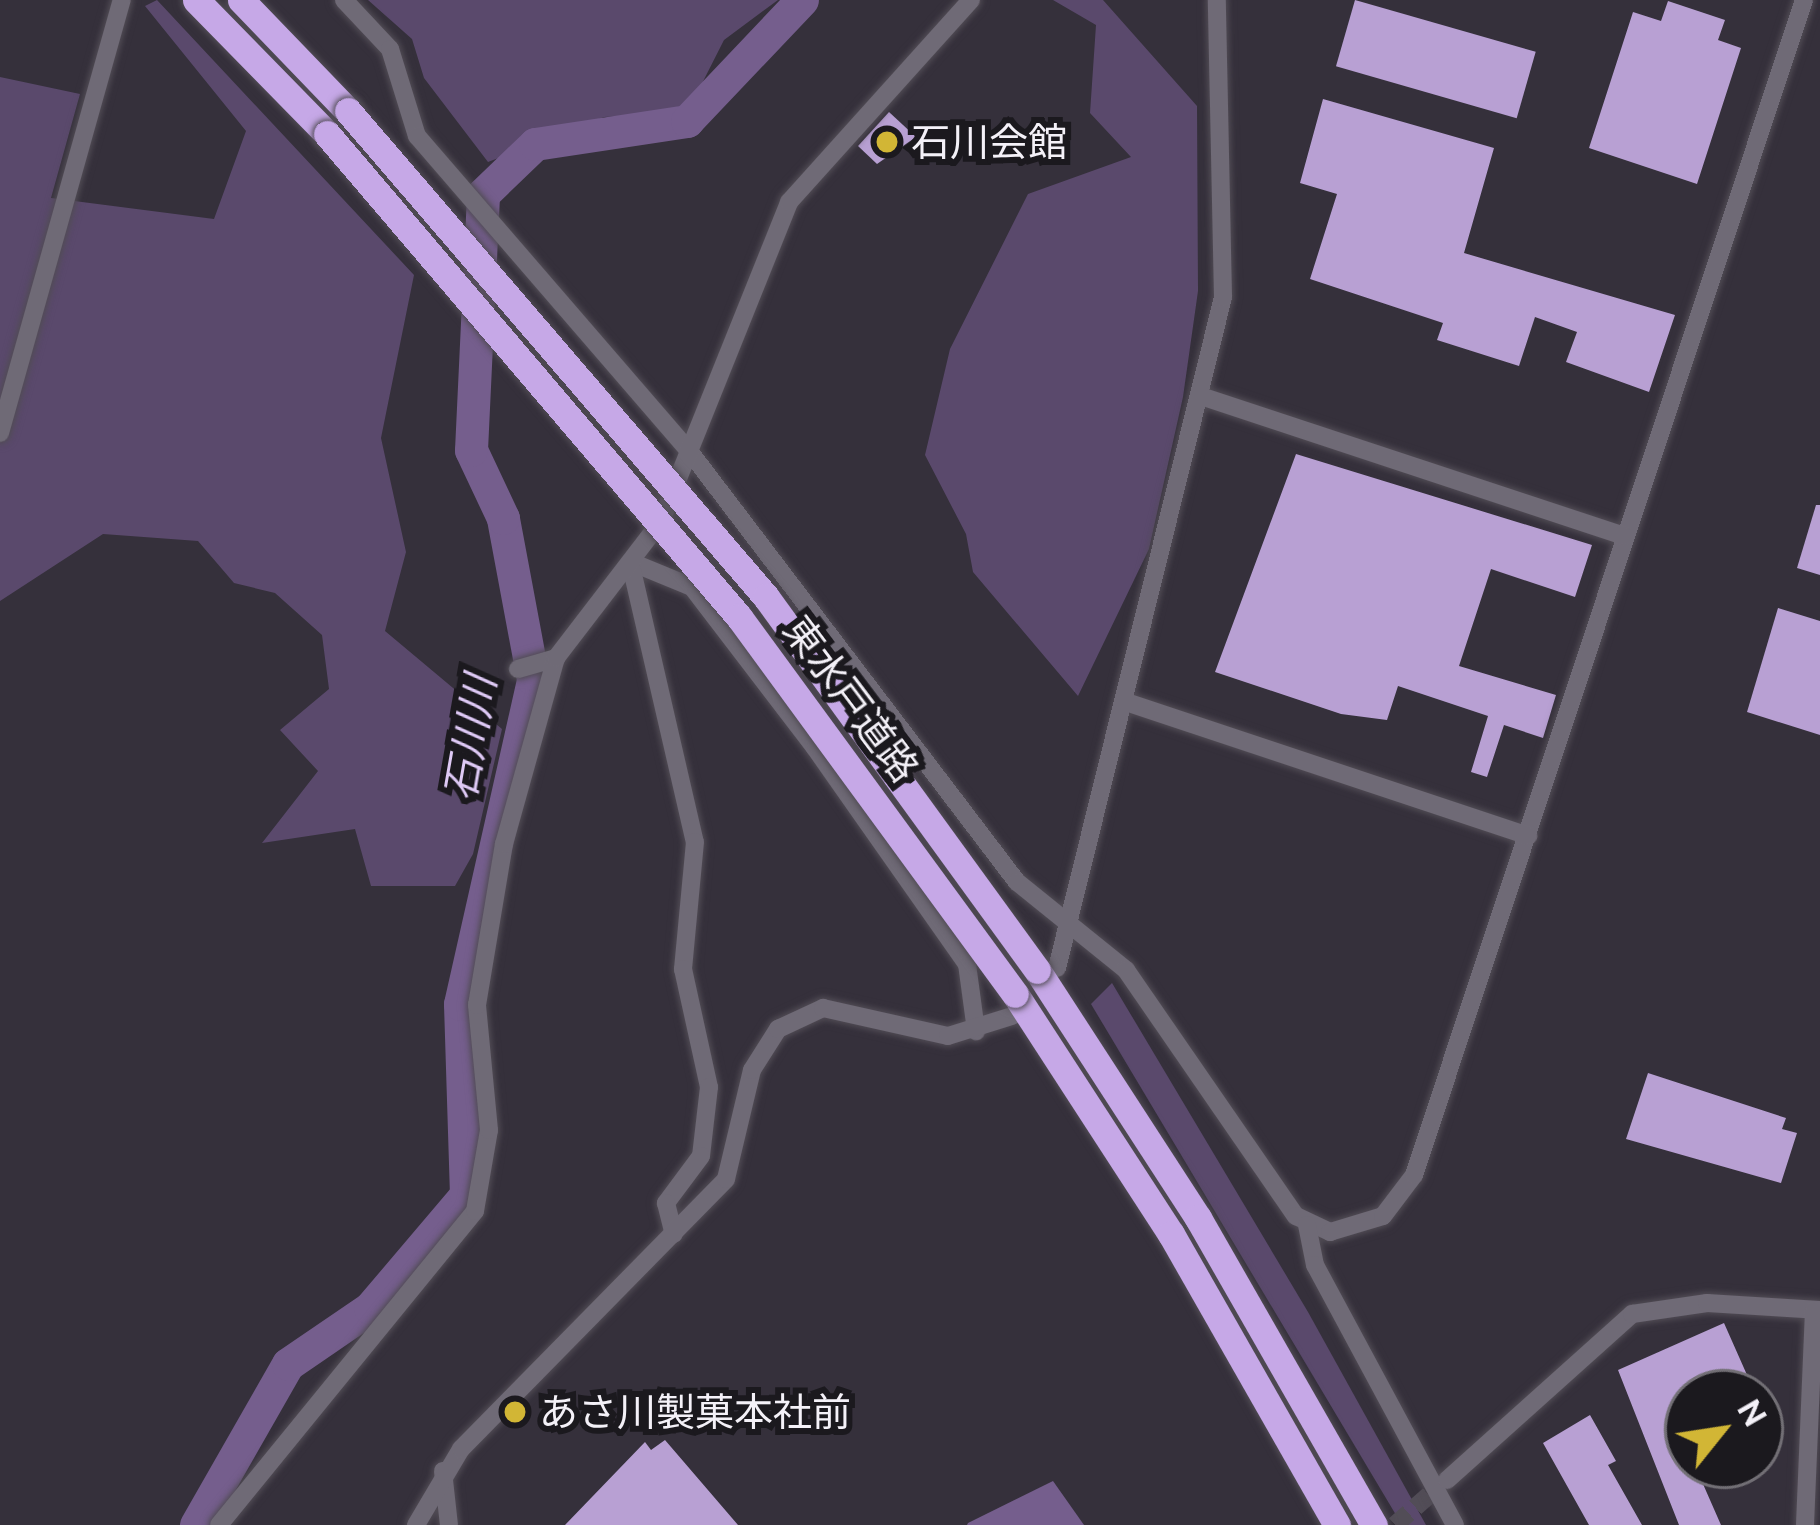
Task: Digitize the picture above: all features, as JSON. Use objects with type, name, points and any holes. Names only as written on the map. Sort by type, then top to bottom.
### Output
[{"type":"highway","name":"東水戸道路","points":[[196,0],[327,134],[739,616],[1171,1234],[1337,1525]]},
{"type":"highway","name":"東水戸道路","points":[[241,0],[348,111],[751,579],[1047,969],[1198,1218],[1374,1525]]},
{"type":"street","points":[[0,433],[121,0]]},
{"type":"street","points":[[344,0],[390,49],[403,107],[447,172],[690,452],[1017,882],[1126,970],[1307,1226],[1315,1265],[1455,1525]]},
{"type":"street","points":[[219,1525],[475,1211],[489,1130],[477,1005],[536,662],[634,567],[690,452],[755,263],[789,202],[971,0]]},
{"type":"street","points":[[1047,969],[1070,924],[1204,397],[1225,262],[1217,0]]},
{"type":"street","points":[[1307,1226],[1356,1229],[1403,1198],[1528,836],[1804,0]]},
{"type":"street","points":[[1204,397],[1624,536]]},
{"type":"street","points":[[634,567],[692,587],[815,748],[967,964],[976,1031]]},
{"type":"street","points":[[634,567],[695,842],[683,969],[709,1088],[701,1156],[666,1203],[674,1234]]},
{"type":"street","points":[[1126,702],[1528,836]]},
{"type":"street","points":[[416,1525],[443,1471],[674,1234],[739,1156],[752,1070],[778,1029],[823,1008],[948,1036],[976,1031],[1014,1005]]},
{"type":"street","points":[[1447,1480],[1632,1314],[1707,1304],[1817,1310],[1816,1421],[1805,1525]]},
{"type":"street","points":[[443,1471],[448,1525]]},
{"type":"shaded area","points":[[157,0],[414,275],[381,438],[406,552],[385,631],[502,729],[473,854],[455,886],[371,886],[355,829],[262,843],[318,771],[280,730],[329,689],[322,635],[275,593],[234,583],[198,541],[103,534],[0,601],[0,77],[80,94],[51,198],[214,219],[246,131],[145,6]]},
{"type":"shaded area","points":[[368,0],[778,0],[724,40],[687,113],[604,117],[488,162],[424,78],[412,39]]},
{"type":"shaded area","points":[[1053,0],[1103,0],[1197,106],[1198,291],[1183,397],[1149,549],[1078,696],[973,572],[966,534],[925,455],[950,349],[1028,194],[1131,157],[1090,113],[1096,25]]},
{"type":"shaded area","points":[[1112,983],[1308,1312],[1426,1525],[1402,1525],[1091,1004]]},
{"type":"shaded area","points":[[1053,1481],[1084,1525],[967,1525],[968,1523]]},
{"type":"building","points":[[1355,0],[1536,52],[1517,118],[1336,66]]},
{"type":"building","points":[[1668,1],[1725,20],[1718,40],[1741,48],[1697,184],[1589,148],[1633,12],[1661,21]]},
{"type":"building","points":[[1323,99],[1494,148],[1464,253],[1675,315],[1649,392],[1566,362],[1577,332],[1535,317],[1519,366],[1437,340],[1443,323],[1310,279],[1337,194],[1300,183]]},
{"type":"building","name":"石川会館","points":[[889,112],[916,137],[877,164],[858,146]]},
{"type":"building","points":[[1296,454],[1592,545],[1575,597],[1491,569],[1459,666],[1556,695],[1543,738],[1504,725],[1487,777],[1471,772],[1488,716],[1398,686],[1387,720],[1341,714],[1215,672]]},
{"type":"building","points":[[1816,505],[1820,505],[1820,575],[1797,568]]},
{"type":"building","points":[[1778,608],[1820,621],[1820,735],[1747,712]]},
{"type":"building","points":[[1648,1073],[1786,1118],[1782,1129],[1797,1133],[1781,1183],[1626,1139]]},
{"type":"building","points":[[1724,1323],[1744,1369],[1664,1369],[1664,1487],[1618,1370]]},
{"type":"building","points":[[1590,1415],[1616,1461],[1608,1465],[1642,1525],[1589,1525],[1543,1443]]},
{"type":"building","points":[[665,1440],[738,1525],[565,1525],[645,1442],[651,1450]]},
{"type":"building","points":[[1665,1489],[1705,1489],[1721,1525],[1679,1525]]},
{"type":"waterway","name":"石川川","points":[[196,1525],[288,1364],[370,1308],[466,1195],[460,1004],[533,679],[503,518],[471,450],[483,194],[535,144],[687,121],[802,0]]},
{"type":"tunnel","points":[[1395,1525],[1445,1481]]},
{"type":"place","name":"石川会館","points":[[887,142]]},
{"type":"place","name":"あさ川製菓本社前","points":[[515,1412]]}]
